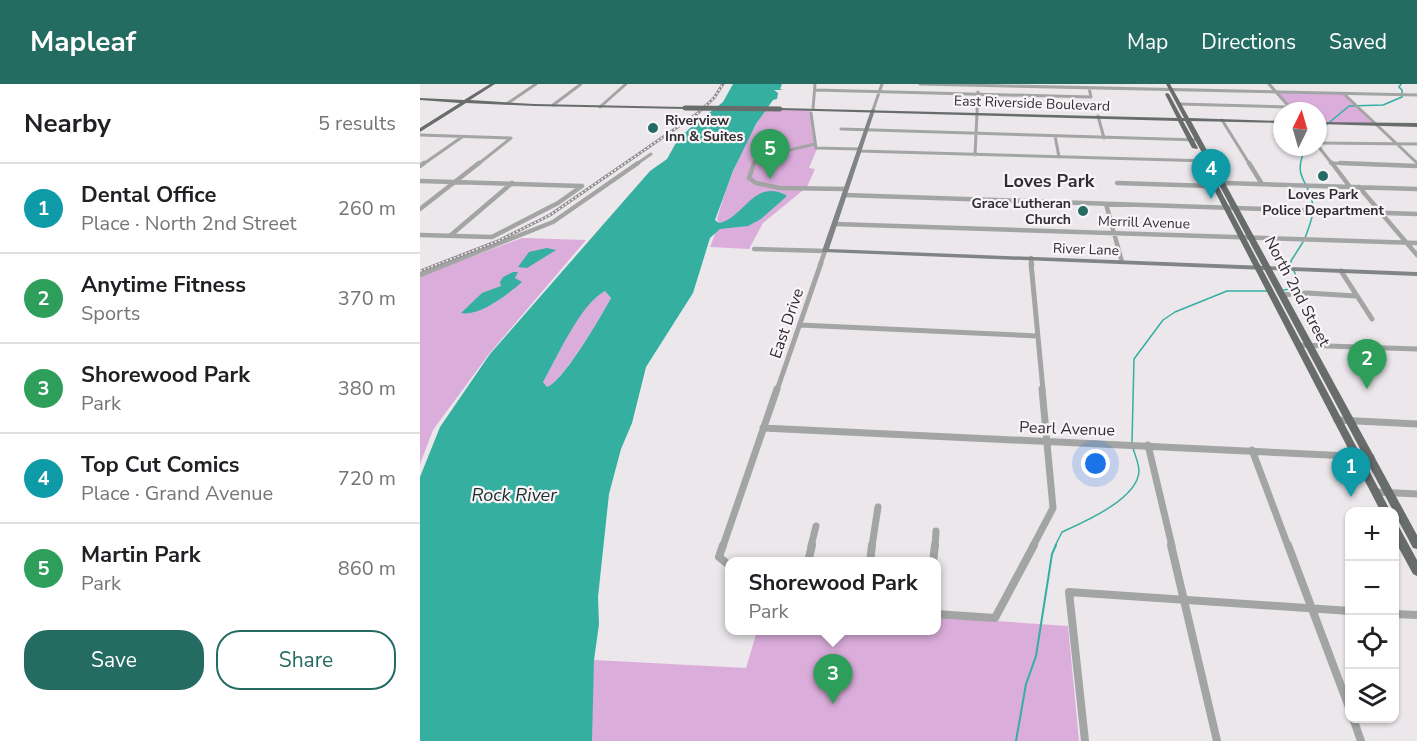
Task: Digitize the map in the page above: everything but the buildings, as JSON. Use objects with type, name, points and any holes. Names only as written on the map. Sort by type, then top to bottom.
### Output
[{"type":"main road","points":[[465,100],[487,84]]},
{"type":"main road","points":[[420,128],[493,84]]},
{"type":"main road","name":"North 2nd Street","points":[[1162,84],[1180,120],[1206,161],[1226,208],[1257,267],[1276,292],[1352,421],[1417,545]]},
{"type":"main road","name":"North 2nd Street","points":[[1168,84],[1188,120],[1194,140]]},
{"type":"main road","points":[[1170,99],[1178,102]]},
{"type":"main road","points":[[420,100],[526,104]]},
{"type":"main road","points":[[442,101],[465,100],[477,104]]},
{"type":"main road","points":[[442,101],[448,105],[448,110]]},
{"type":"main road","points":[[448,110],[477,104],[526,104]]},
{"type":"main road","name":"East Riverside Boulevard","points":[[526,104],[812,111],[873,110],[1273,122]]},
{"type":"main road","points":[[1327,123],[1417,125]]},
{"type":"main road","name":"North 2nd Street","points":[[1217,184],[1234,208],[1267,268],[1298,345],[1384,507]]},
{"type":"main road","points":[[1399,536],[1417,571]]},
{"type":"street","points":[[508,103],[536,84]]},
{"type":"street","points":[[553,105],[581,84]]},
{"type":"street","points":[[600,107],[626,84]]},
{"type":"street","points":[[815,84],[812,111],[815,144],[818,148],[1206,161]]},
{"type":"street","name":"East Drive","points":[[725,562],[719,556],[882,84]]},
{"type":"street","points":[[920,84],[1417,95]]},
{"type":"street","points":[[1269,84],[1285,102]]},
{"type":"street","points":[[975,155],[979,85]]},
{"type":"street","points":[[815,90],[1091,97],[1089,88]]},
{"type":"street","points":[[1344,94],[1417,165]]},
{"type":"street","points":[[1178,102],[1273,106]]},
{"type":"street","points":[[1098,116],[1104,138]]},
{"type":"street","points":[[1222,120],[1262,184]]},
{"type":"street","points":[[841,129],[1194,140]]},
{"type":"street","points":[[420,135],[510,138],[420,209]]},
{"type":"street","points":[[1055,136],[1059,157]]},
{"type":"street","points":[[420,166],[463,137]]},
{"type":"street","points":[[815,144],[756,158],[749,178],[753,182],[769,187],[845,192],[1106,204],[1417,214]]},
{"type":"street","points":[[1327,144],[1417,144]]},
{"type":"street","points":[[420,275],[553,222],[651,154]]},
{"type":"street","points":[[1326,156],[1350,187]]},
{"type":"street","points":[[1330,163],[1417,165]]},
{"type":"street","points":[[420,180],[582,186],[558,203],[492,237],[421,236]]},
{"type":"street","points":[[450,236],[512,183]]},
{"type":"street","points":[[1117,183],[1262,184],[1417,189]]},
{"type":"street","points":[[1359,187],[1417,255]]},
{"type":"street","points":[[1106,204],[1122,262]]},
{"type":"street","name":"Merrill Avenue","points":[[835,224],[1417,243]]},
{"type":"street","name":"River Lane","points":[[754,249],[1417,274]]},
{"type":"street","points":[[941,614],[994,618],[1053,508],[1030,258]]},
{"type":"street","points":[[1341,271],[1372,319]]},
{"type":"street","points":[[1276,292],[1356,296]]},
{"type":"street","points":[[800,325],[1038,336]]},
{"type":"street","points":[[1298,345],[1417,349]]},
{"type":"street","points":[[1337,420],[1417,424]]},
{"type":"street","name":"Pearl Avenue","points":[[763,428],[1371,457]]},
{"type":"street","points":[[1144,445],[1185,599],[1217,741]]},
{"type":"street","points":[[1252,450],[1345,697]]},
{"type":"street","points":[[1376,492],[1417,494]]},
{"type":"street","points":[[871,557],[878,507]]},
{"type":"street","points":[[809,557],[816,526]]},
{"type":"street","points":[[933,557],[936,531]]},
{"type":"street","points":[[1084,741],[1069,592],[1345,611]]},
{"type":"street","points":[[1399,614],[1417,615]]},
{"type":"street","points":[[1355,723],[1361,741]]},
{"type":"shaded area","points":[[1277,92],[1344,94],[1375,124],[1327,123],[1327,102],[1285,102]]},
{"type":"shaded area","points":[[765,110],[810,110],[817,149],[809,168],[815,169],[807,187],[763,223],[749,249],[710,247],[719,224],[717,219],[731,176]]},
{"type":"shaded area","points":[[522,238],[586,240],[489,354],[433,430],[420,464],[420,276]]},
{"type":"shaded area","points":[[605,291],[611,298],[599,319],[563,373],[547,387],[543,382],[570,332],[586,307]]},
{"type":"shaded area","points":[[941,617],[1068,626],[1079,741],[589,741],[594,660],[746,668],[756,635],[941,635]]},
{"type":"water","name":"Rock River","points":[[733,84],[782,84],[780,89],[783,90],[774,90],[778,93],[777,99],[773,100],[756,124],[733,171],[715,220],[719,223],[727,220],[757,195],[765,192],[775,191],[786,197],[761,219],[748,226],[720,229],[710,238],[693,293],[646,367],[632,423],[621,449],[609,494],[598,597],[599,624],[594,660],[592,741],[420,741],[420,477],[440,427],[490,354],[650,171],[667,159],[677,141],[723,102]],"holes":[[[605,291],[611,298],[572,361],[563,373],[547,387],[543,382],[578,319],[587,307]]]},
{"type":"water","points":[[547,248],[556,250],[527,268],[518,267],[529,252]]},
{"type":"water","points":[[518,272],[515,278],[522,282],[493,304],[477,312],[461,313],[482,293],[501,286],[500,282],[503,277]]},
{"type":"waterway","points":[[1327,124],[1349,106],[1383,105],[1402,97],[1402,90],[1399,87],[1401,84]]},
{"type":"waterway","points":[[1303,156],[1300,166],[1302,178],[1311,197],[1313,209],[1305,238]]},
{"type":"waterway","points":[[1291,267],[1291,261],[1303,242]]},
{"type":"waterway","points":[[1284,290],[1295,288],[1299,283],[1294,271]]},
{"type":"waterway","points":[[1132,443],[1134,359],[1163,320],[1175,312],[1227,291],[1267,291]]},
{"type":"waterway","points":[[1055,546],[1062,532],[1108,508],[1130,491],[1139,471],[1133,448]]},
{"type":"waterway","points":[[1016,741],[1026,684],[1036,656],[1052,554],[1056,545]]},
{"type":"railway","points":[[420,271],[498,241],[550,215],[698,113],[714,98],[723,84]]},
{"type":"place","name":"Riverview Inn & Suites","points":[[653,128]]},
{"type":"place","name":"Loves Park Police Department","points":[[1323,176]]},
{"type":"place","name":"Martin Park","points":[[770,179]]},
{"type":"place","name":"Top Cut Comics","points":[[1211,199]]},
{"type":"place","name":"Grace Lutheran Church","points":[[1083,211]]},
{"type":"place","name":"Anytime Fitness","points":[[1367,389]]},
{"type":"place","name":"Dental Office","points":[[1351,497]]},
{"type":"place","name":"Shorewood Park","points":[[833,704]]},
{"type":"district","name":"Loves Park","points":[[1049,181]]}]
